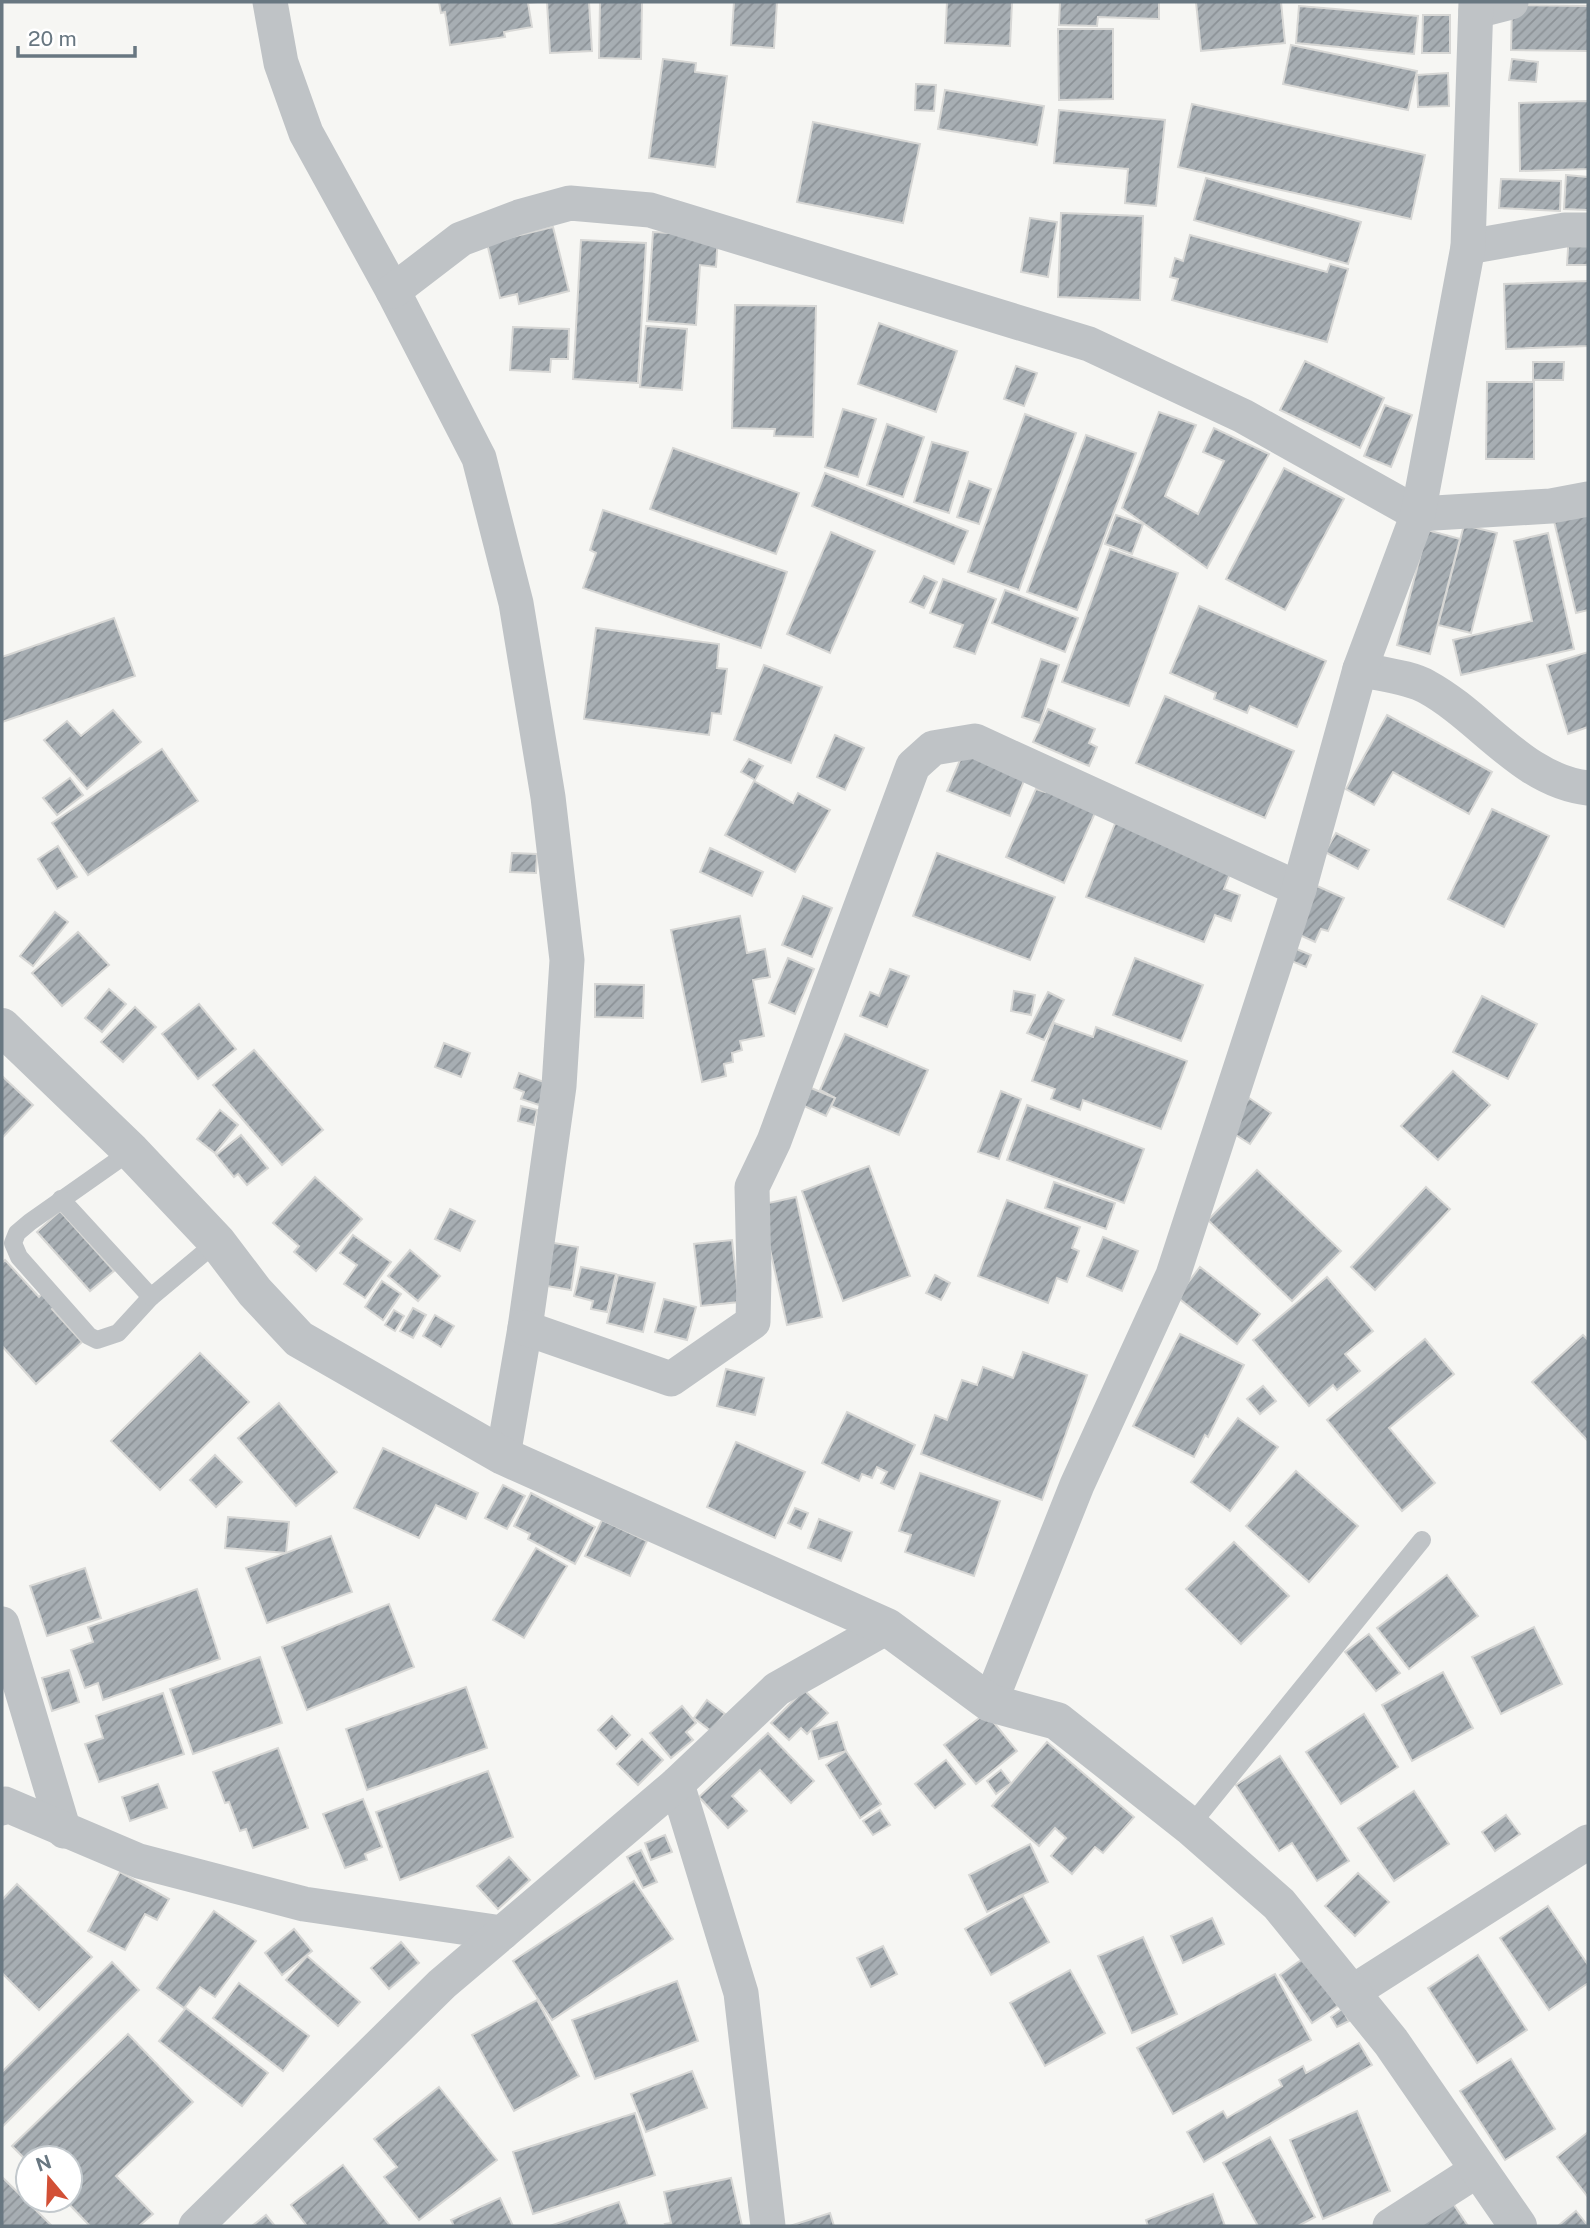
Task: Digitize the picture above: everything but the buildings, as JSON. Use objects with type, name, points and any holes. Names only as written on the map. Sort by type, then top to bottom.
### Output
[{"type":"street","points":[[270,2],[281,64],[306,133],[393,291],[479,458],[516,603],[548,797],[567,960],[559,1086],[525,1328],[503,1456]]},
{"type":"street","points":[[990,1703],[1077,1485],[1173,1275],[1299,889],[1360,669],[1418,514],[1468,247],[1476,6],[1511,2]]},
{"type":"street","points":[[393,291],[461,239],[519,217],[570,203],[650,210],[1089,344],[1243,416],[1418,514],[1551,506],[1588,499]]},
{"type":"street","points":[[1468,247],[1565,230],[1588,230]]},
{"type":"street","points":[[1360,669],[1425,685],[1535,769],[1569,786],[1588,788]]},
{"type":"street","points":[[525,1328],[671,1379],[753,1322],[752,1187],[774,1141],[913,766],[933,748],[975,741],[1299,889]]},
{"type":"street","points":[[2,1027],[131,1151],[217,1242],[255,1292],[299,1339],[503,1456],[887,1627],[990,1703],[1057,1721],[1190,1826],[1279,1904],[1391,2042],[1518,2226]]},
{"type":"street","points":[[2,1624],[64,1831]]},
{"type":"street","points":[[196,2226],[442,1984],[677,1784],[777,1689],[887,1627]]},
{"type":"street","points":[[677,1784],[740,1993],[768,2226]]},
{"type":"street","points":[[3,1804],[139,1861],[304,1904],[502,1933]]},
{"type":"street","points":[[1351,1993],[1588,1842]]},
{"type":"street","points":[[1390,2226],[1479,2169]]},
{"type":"lane","points":[[131,1151],[17,1233],[13,1243],[19,1257],[89,1336],[97,1340],[118,1333],[152,1297],[217,1242]]},
{"type":"lane","points":[[61,1199],[152,1297]]},
{"type":"lane","points":[[1190,1826],[1422,1540]]}]
